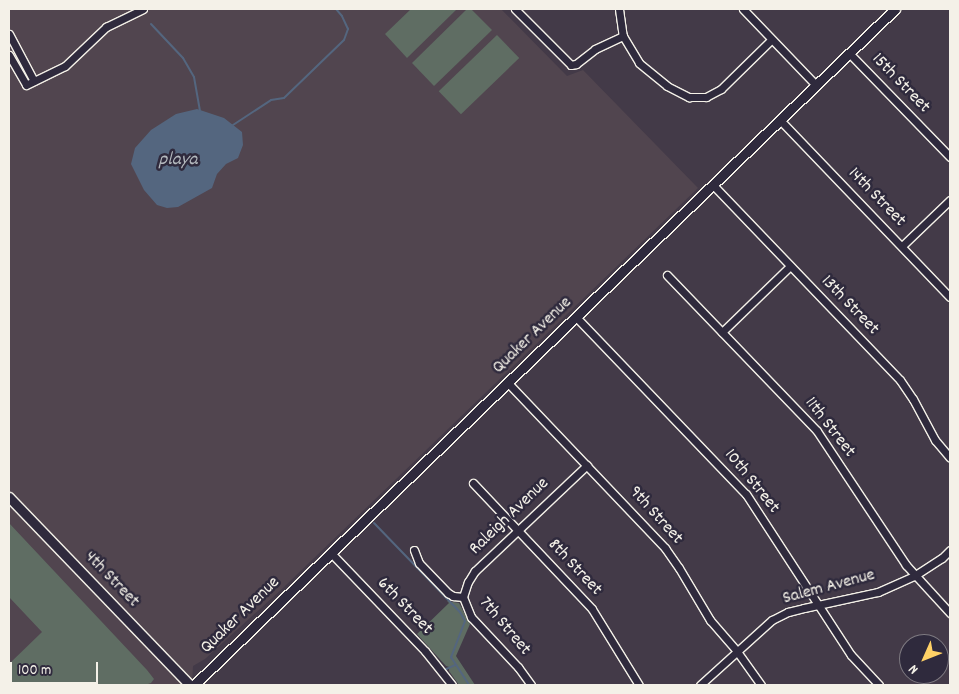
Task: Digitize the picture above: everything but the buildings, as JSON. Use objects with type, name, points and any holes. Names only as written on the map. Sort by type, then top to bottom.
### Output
[{"type":"main road","name":"Quaker Avenue","points":[[192,685],[508,383],[849,53],[891,10]]},
{"type":"main road","name":"4th Street","points":[[9,497],[192,685]]},
{"type":"street","points":[[9,55],[26,85],[65,66],[106,27],[143,9]]},
{"type":"street","points":[[515,9],[569,64],[575,65],[595,49],[623,36]]},
{"type":"street","points":[[619,9],[623,36],[639,63],[652,76],[679,93],[698,99],[706,98],[721,89],[772,39]]},
{"type":"street","points":[[743,9],[816,85]]},
{"type":"street","points":[[9,34],[34,81]]},
{"type":"street","name":"15th Street","points":[[849,53],[950,157]]},
{"type":"street","name":"14th Street","points":[[780,120],[950,297]]},
{"type":"street","name":"13th Street","points":[[713,185],[900,380],[913,399],[935,440],[950,458]]},
{"type":"street","points":[[902,246],[950,200]]},
{"type":"street","points":[[722,332],[790,266]]},
{"type":"street","name":"11th Street","points":[[667,275],[817,431],[914,576],[950,613]]},
{"type":"street","name":"10th Street","points":[[576,317],[746,494],[851,655],[879,685]]},
{"type":"street","name":"9th Street","points":[[508,383],[670,554],[710,620],[736,650],[761,685]]},
{"type":"street","name":"Raleigh Avenue","points":[[463,597],[468,582],[475,571],[587,465]]},
{"type":"street","name":"8th Street","points":[[473,483],[592,609],[639,685]]},
{"type":"street","name":"7th Street","points":[[414,550],[419,563],[448,592],[453,596],[463,597],[471,617],[518,667],[531,685]]},
{"type":"street","name":"Salem Avenue","points":[[700,685],[736,650],[772,620],[788,612],[878,592],[914,576],[942,558],[950,550]]},
{"type":"street","name":"6th Street","points":[[331,553],[429,654],[452,685]]},
{"type":"shaded area","points":[[9,9],[501,9],[567,76],[583,70],[698,188],[283,588],[205,659],[193,666],[192,685],[9,685]]},
{"type":"green space","points":[[411,9],[457,9],[407,58],[385,34]]},
{"type":"green space","points":[[467,9],[471,9],[492,30],[434,86],[412,63]]},
{"type":"green space","points":[[497,35],[519,58],[461,114],[439,91]]},
{"type":"green space","points":[[9,523],[147,670],[154,679],[151,683],[145,685],[9,685],[9,664],[42,632],[9,597]]},
{"type":"green space","points":[[447,601],[459,603],[470,624],[456,656],[475,685],[459,685],[449,671],[449,667],[417,634],[449,603]]},
{"type":"water","name":"playa","points":[[197,109],[224,118],[242,132],[243,145],[238,158],[226,164],[217,174],[212,188],[178,207],[167,208],[157,205],[144,190],[131,164],[135,148],[151,130],[176,114]]},
{"type":"waterway","points":[[233,125],[271,100],[284,98],[344,40],[348,29],[342,16],[336,9]]},
{"type":"waterway","points":[[151,24],[183,58],[194,77],[200,110]]},
{"type":"waterway","points":[[374,523],[460,612],[465,621],[451,657],[469,685]]},
{"type":"waterway","points":[[444,670],[455,665]]}]
